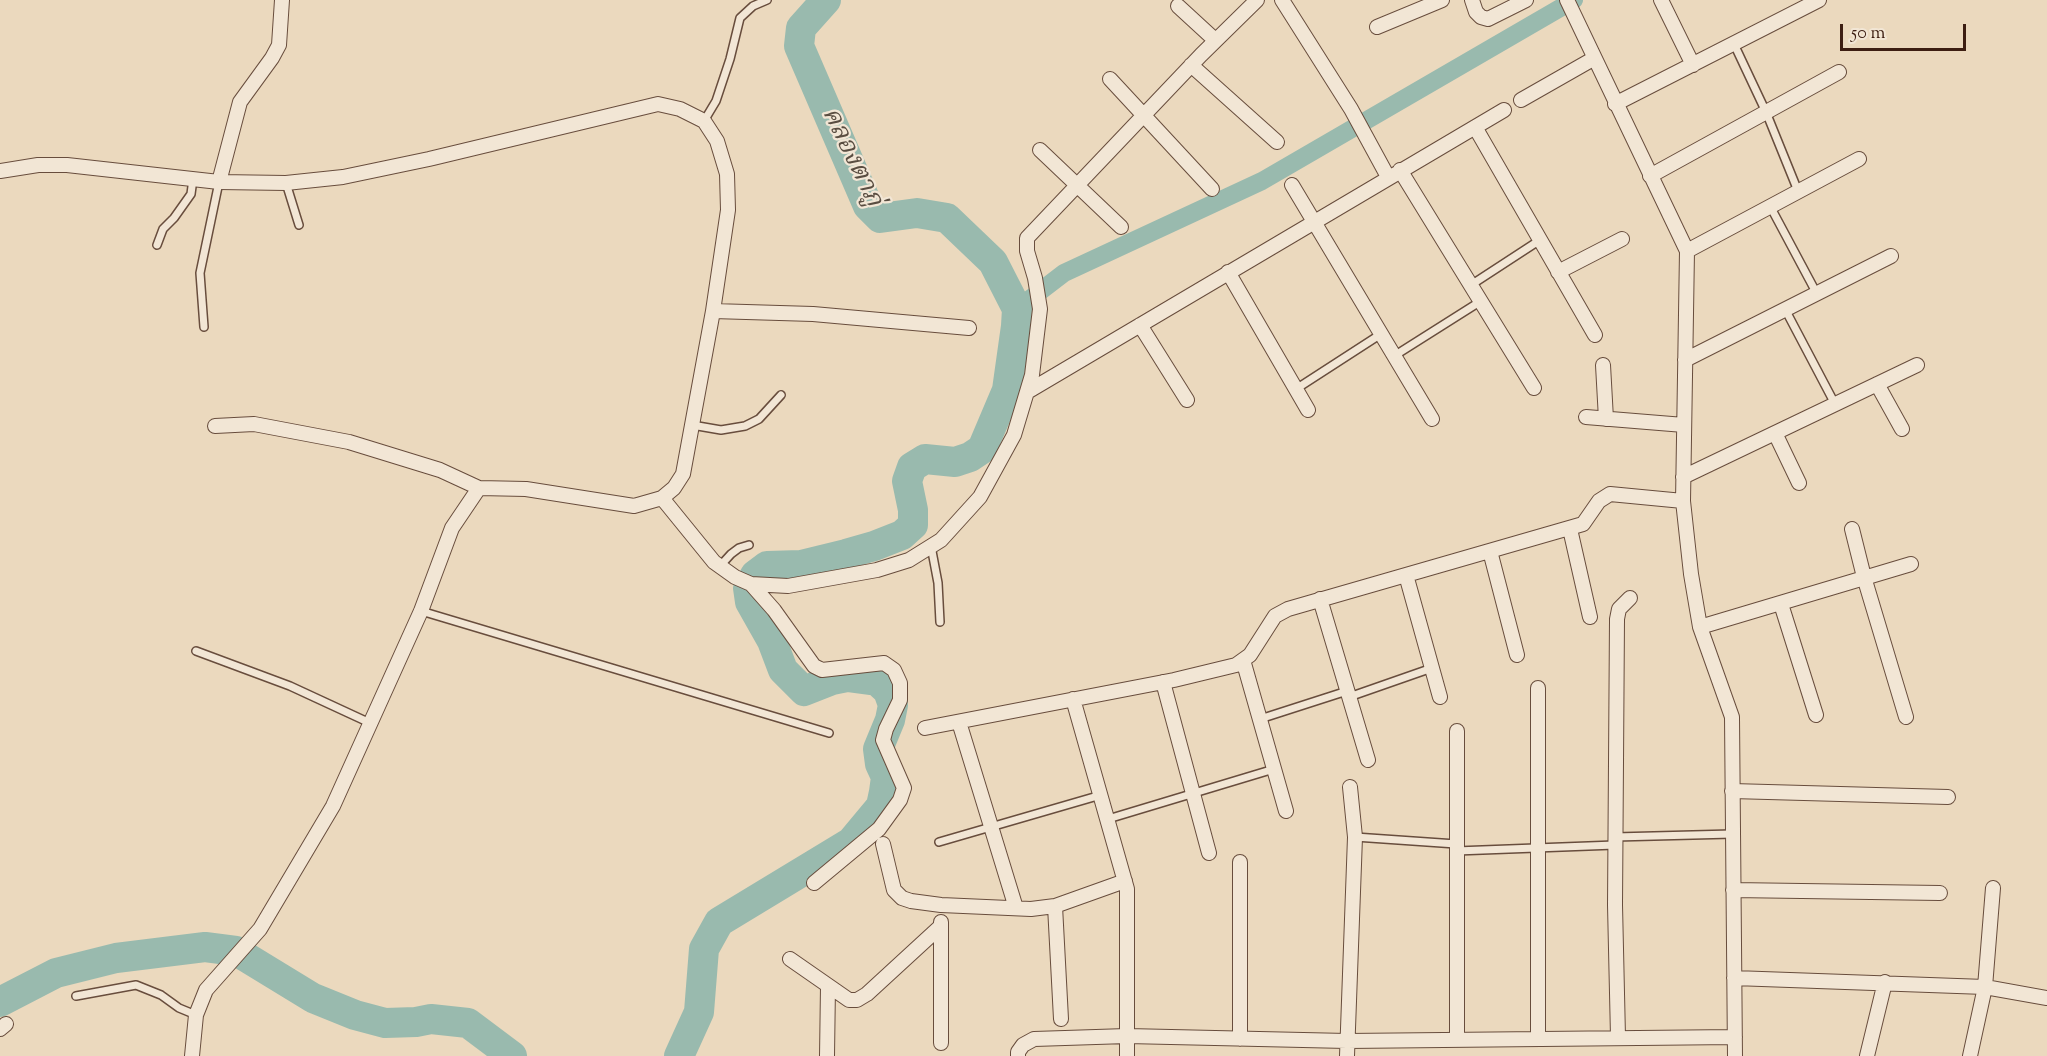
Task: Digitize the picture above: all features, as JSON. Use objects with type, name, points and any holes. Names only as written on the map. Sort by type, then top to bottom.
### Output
[{"type":"street","points":[[219,182],[240,102],[279,45],[282,0]]},
{"type":"street","points":[[662,498],[720,566],[735,577],[751,584],[788,586],[877,570],[909,560],[941,540],[980,497],[1014,435],[1032,375],[1040,309],[1035,278],[1027,251],[1027,238],[1215,40],[1257,0]]},
{"type":"street","points":[[1282,0],[1366,135],[1471,285],[1534,388]]},
{"type":"street","points":[[1377,27],[1442,0]]},
{"type":"street","points":[[1472,0],[1476,12],[1488,19],[1526,0]]},
{"type":"street","points":[[1567,0],[1593,59],[1687,251],[1683,501],[1691,574],[1700,627],[1732,717],[1734,1056]]},
{"type":"street","points":[[1661,0],[1693,64]]},
{"type":"street","points":[[1788,0],[1794,13]]},
{"type":"street","points":[[1615,104],[1819,0]]},
{"type":"street","points":[[1178,6],[1215,40]]},
{"type":"street","points":[[1521,100],[1593,59]]},
{"type":"street","points":[[1191,65],[1277,142]]},
{"type":"street","points":[[1650,176],[1839,72]]},
{"type":"street","points":[[1110,79],[1212,189]]},
{"type":"street","points":[[0,171],[38,165],[67,165],[219,182],[286,183],[343,177],[418,162],[658,104],[680,109],[704,122],[717,141],[727,174],[728,210],[713,311],[683,474],[674,488],[662,498],[634,506],[526,489],[478,488],[440,470],[349,442],[254,424],[215,426]]},
{"type":"street","points":[[1027,392],[1503,110]]},
{"type":"street","points":[[1475,127],[1595,335]]},
{"type":"street","points":[[1040,150],[1121,227]]},
{"type":"street","points":[[1687,251],[1859,159]]},
{"type":"street","points":[[1292,185],[1432,419]]},
{"type":"street","points":[[1558,272],[1622,239]]},
{"type":"street","points":[[1685,360],[1891,256]]},
{"type":"street","points":[[1228,272],[1308,410]]},
{"type":"street","points":[[713,311],[813,314],[969,328]]},
{"type":"street","points":[[1140,325],[1187,400]]},
{"type":"street","points":[[1603,365],[1606,419]]},
{"type":"street","points":[[1683,477],[1917,365]]},
{"type":"street","points":[[1878,384],[1902,429]]},
{"type":"street","points":[[1586,417],[1684,424]]},
{"type":"street","points":[[1775,433],[1799,483]]},
{"type":"street","points":[[192,1056],[196,1015],[206,990],[260,929],[333,806],[421,611],[452,528],[478,488]]},
{"type":"street","points":[[926,728],[1162,682],[1236,665],[1250,655],[1275,616],[1288,609],[1570,529],[1583,524],[1599,501],[1610,494],[1683,501]]},
{"type":"street","points":[[1570,529],[1590,617]]},
{"type":"street","points":[[1852,529],[1906,717]]},
{"type":"street","points":[[1490,551],[1517,655]]},
{"type":"street","points":[[1700,627],[1911,564]]},
{"type":"street","points":[[1406,575],[1440,697]]},
{"type":"street","points":[[751,584],[774,610],[814,666],[822,670],[884,663],[894,670],[900,683],[900,700],[883,740],[904,788],[900,800],[879,828],[814,883]]},
{"type":"street","points":[[1618,1037],[1615,841],[1617,619],[1619,609],[1630,598]]},
{"type":"street","points":[[1320,599],[1368,760]]},
{"type":"street","points":[[1781,604],[1816,715]]},
{"type":"street","points":[[1243,660],[1286,811]]},
{"type":"street","points":[[1162,682],[1209,853]]},
{"type":"street","points":[[1538,688],[1538,1038]]},
{"type":"street","points":[[1073,699],[1127,889],[1127,1056]]},
{"type":"street","points":[[959,722],[1016,908]]},
{"type":"street","points":[[1457,731],[1457,1039]]},
{"type":"street","points":[[1347,1056],[1354,837],[1350,787]]},
{"type":"street","points":[[1732,791],[1948,797]]},
{"type":"street","points":[[883,844],[894,890],[902,898],[911,901],[941,905],[1031,909],[1055,906],[1125,880]]},
{"type":"street","points":[[1240,861],[1240,1039]]},
{"type":"street","points":[[1970,1056],[1986,987],[1993,888]]},
{"type":"street","points":[[1732,890],[1940,893]]},
{"type":"street","points":[[941,905],[941,1043]]},
{"type":"street","points":[[1055,906],[1061,1019]]},
{"type":"street","points":[[790,960],[849,1000],[857,1000],[867,994],[941,926]]},
{"type":"street","points":[[1734,978],[1986,987],[2047,998]]},
{"type":"street","points":[[1868,1056],[1885,982]]},
{"type":"street","points":[[827,1056],[828,986]]},
{"type":"street","points":[[1018,1056],[1023,1045],[1034,1039],[1127,1036],[1347,1041],[1735,1037]]},
{"type":"lane","points":[[704,122],[716,101],[740,18],[753,6],[767,0]]},
{"type":"lane","points":[[1734,44],[1766,112],[1798,191]]},
{"type":"lane","points":[[157,245],[163,229],[191,194],[193,179]]},
{"type":"lane","points":[[204,327],[200,273],[204,244],[219,182]]},
{"type":"lane","points":[[286,183],[300,225]]},
{"type":"lane","points":[[1770,206],[1817,295]]},
{"type":"lane","points":[[1471,285],[1540,240]]},
{"type":"lane","points":[[1394,356],[1481,301]]},
{"type":"lane","points":[[1786,311],[1835,404]]},
{"type":"lane","points":[[1296,389],[1381,334]]},
{"type":"lane","points":[[692,425],[721,430],[745,426],[759,419],[781,395]]},
{"type":"lane","points":[[720,566],[730,554],[749,545]]},
{"type":"lane","points":[[931,546],[938,583],[940,622]]},
{"type":"lane","points":[[421,611],[829,733]]},
{"type":"lane","points":[[196,651],[290,686],[370,723]]},
{"type":"lane","points":[[1260,719],[1432,668]]},
{"type":"lane","points":[[1108,819],[1274,769]]},
{"type":"lane","points":[[939,842],[1101,795]]},
{"type":"lane","points":[[1354,837],[1456,848],[1537,848],[1732,834]]},
{"type":"lane","points":[[76,996],[136,985],[161,995],[178,1008],[196,1015]]},
{"type":"waterway","name":"คลองตาภู่","points":[[679,1056],[699,1012],[704,949],[719,922],[851,842],[881,806],[884,792],[886,777],[880,764],[878,749],[890,720],[893,705],[888,691],[877,681],[847,677],[804,691],[783,670],[772,641],[750,602],[748,588],[755,575],[767,566],[801,565],[846,554],[902,535],[913,525],[913,510],[907,481],[912,467],[925,459],[955,462],[970,457],[982,449],[1007,390],[1016,326],[1017,309],[993,262],[947,218],[917,213],[880,218],[868,206],[799,46],[801,28],[826,0]]},
{"type":"waterway","points":[[1017,309],[1064,273],[1262,181],[1574,0]]},
{"type":"waterway","points":[[0,1002],[56,973],[116,958],[205,947],[236,951],[313,998],[355,1015],[385,1023],[431,1019],[468,1023],[512,1056]]}]
